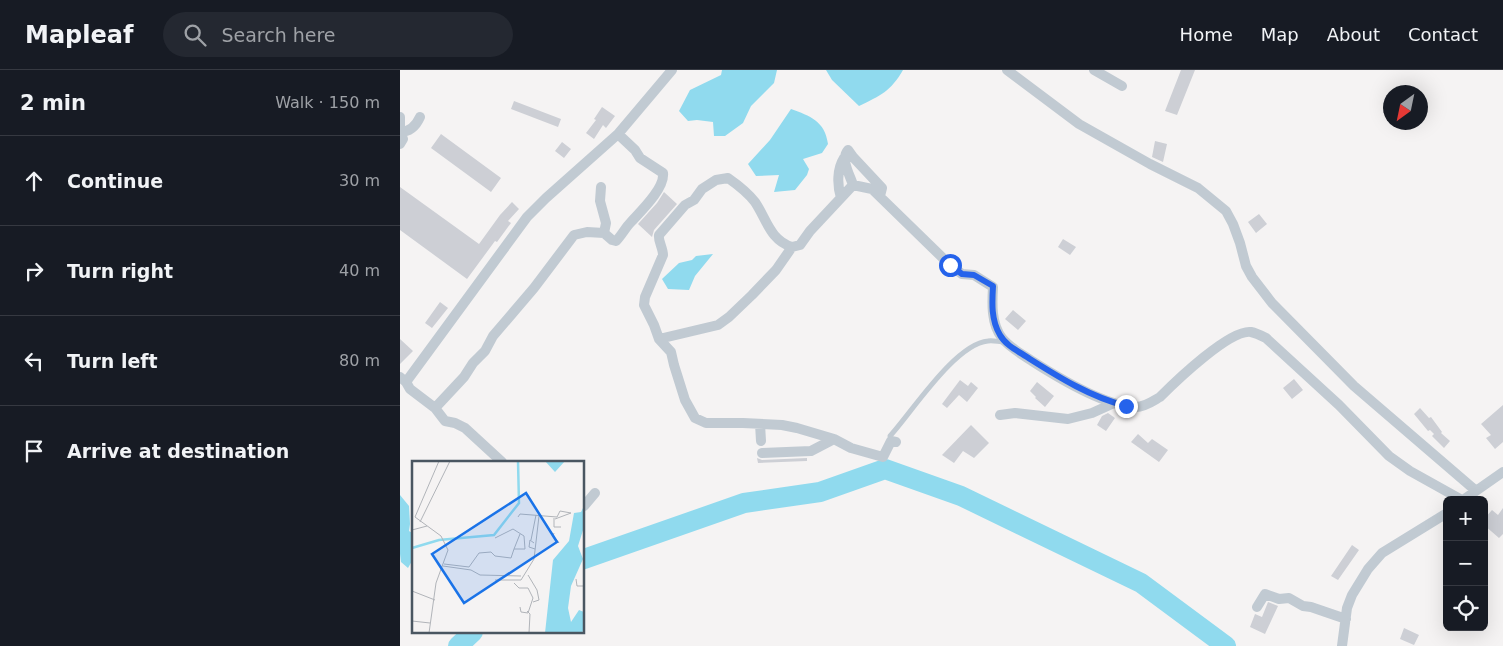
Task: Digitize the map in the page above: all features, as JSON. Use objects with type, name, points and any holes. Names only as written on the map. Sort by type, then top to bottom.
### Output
[{"type":"street","points":[[501,461],[465,428],[445,421],[435,408],[410,389],[403,380],[527,217],[618,134],[672,70]]},
{"type":"street","points":[[1007,70],[1079,124],[1150,164],[1198,188],[1226,211],[1240,242],[1246,266],[1272,303],[1354,386],[1475,490]]},
{"type":"street","points":[[1094,70],[1122,86]]},
{"type":"street","points":[[400,117],[400,132],[403,138],[400,144]]},
{"type":"street","points":[[400,132],[407,132],[417,124],[420,117]]},
{"type":"street","points":[[435,408],[464,377],[473,363],[485,351],[493,336],[534,288],[574,236],[587,232],[604,233],[612,240],[616,240],[648,203],[664,179],[663,173],[640,158],[635,150],[618,134]]},
{"type":"street","points":[[840,198],[840,165],[848,150],[852,158],[882,188],[880,196]]},
{"type":"street","points":[[844,158],[853,184]]},
{"type":"street","points":[[792,248],[778,241],[756,203],[728,178],[716,180],[702,189],[694,200],[685,205],[659,235],[658,239],[663,249],[663,255],[645,296],[644,305],[659,339],[671,352],[685,400],[696,418],[706,423],[760,424],[797,428],[834,439],[851,448],[882,457],[894,442]]},
{"type":"street","points":[[853,184],[872,189],[950,265],[962,274],[974,275],[993,286],[993,315],[1000,336],[1006,343],[1048,371],[1077,387],[1114,403],[1137,407],[1151,403],[1210,353],[1237,334],[1251,332],[1266,338],[1389,456],[1410,471],[1455,496]]},
{"type":"street","points":[[659,339],[718,325],[729,317],[776,270],[792,248],[800,245],[810,230],[853,184]]},
{"type":"street","points":[[601,187],[600,201],[606,223],[604,233]]},
{"type":"street","points":[[653,322],[675,335]]},
{"type":"street","points":[[1000,415],[1015,413],[1068,419],[1092,413],[1114,403]]},
{"type":"street","points":[[760,424],[761,441]]},
{"type":"street","points":[[762,452],[811,451],[834,439]]},
{"type":"street","points":[[1467,496],[1503,472]]},
{"type":"street","points":[[585,505],[595,493]]},
{"type":"street","points":[[1342,646],[1347,608],[1352,595],[1368,569],[1376,559],[1391,548],[1443,516]]},
{"type":"street","points":[[1257,607],[1265,594],[1279,599],[1289,598],[1302,606],[1316,608],[1346,619]]},
{"type":"lane","points":[[894,442],[890,436],[946,368],[966,350],[988,341],[1006,343]]},
{"type":"water","points":[[722,70],[777,70],[774,83],[751,106],[743,123],[725,136],[714,136],[713,122],[688,121],[679,111],[690,90],[721,75]]},
{"type":"water","points":[[826,70],[903,70],[889,88],[859,106],[832,80]]},
{"type":"water","points":[[791,109],[816,120],[824,130],[828,144],[822,153],[803,159],[809,169],[807,175],[795,190],[774,192],[779,175],[756,176],[748,164],[770,140]]},
{"type":"water","points":[[713,254],[695,276],[689,290],[668,289],[662,279],[679,263],[692,260],[696,256]]},
{"type":"water","points":[[400,495],[409,506],[409,531],[412,533],[412,561],[408,568],[401,562]]},
{"type":"building","points":[[1181,70],[1195,70],[1177,115],[1165,111]]},
{"type":"building","points":[[514,101],[561,119],[558,127],[511,109]]},
{"type":"building","points":[[602,107],[615,116],[606,128],[603,125],[594,139],[586,133],[596,120],[594,119]]},
{"type":"building","points":[[441,134],[501,178],[491,192],[431,148]]},
{"type":"building","points":[[1155,141],[1167,144],[1163,162],[1152,157]]},
{"type":"building","points":[[562,142],[571,149],[564,158],[555,151]]},
{"type":"building","points":[[400,187],[479,244],[512,202],[519,209],[508,221],[511,223],[497,242],[495,241],[467,279],[400,230]]},
{"type":"building","points":[[664,192],[677,204],[654,230],[652,237],[638,224],[657,203]]},
{"type":"building","points":[[1259,214],[1267,224],[1256,233],[1248,222]]},
{"type":"building","points":[[1063,239],[1076,247],[1070,255],[1058,247]]},
{"type":"building","points":[[440,302],[448,308],[432,328],[425,323]]},
{"type":"building","points":[[1013,310],[1026,321],[1018,330],[1005,319]]},
{"type":"building","points":[[400,339],[413,351],[400,364]]},
{"type":"building","points":[[1294,379],[1303,390],[1292,399],[1283,388]]},
{"type":"building","points":[[960,380],[968,386],[971,382],[978,388],[967,402],[959,395],[947,408],[942,404]]},
{"type":"building","points":[[1037,382],[1054,396],[1045,407],[1030,391]]},
{"type":"building","points":[[1503,405],[1503,442],[1495,449],[1486,438],[1491,435],[1481,424]]},
{"type":"building","points":[[1420,408],[1429,418],[1431,417],[1441,433],[1450,441],[1444,448],[1432,436],[1434,434],[1430,430],[1428,431],[1414,414]]},
{"type":"building","points":[[1108,413],[1115,418],[1106,431],[1097,425],[1102,416]]},
{"type":"building","points":[[971,425],[989,443],[974,458],[963,451],[954,463],[942,455]]},
{"type":"building","points":[[1138,434],[1148,443],[1152,439],[1168,450],[1159,462],[1131,442]]},
{"type":"building","points":[[757,458],[762,460],[807,458],[807,461],[758,463]]},
{"type":"building","points":[[1503,508],[1503,534],[1499,538],[1488,528],[1488,514],[1492,510],[1498,515]]},
{"type":"building","points":[[1352,545],[1359,550],[1338,580],[1331,576]]},
{"type":"building","points":[[1268,602],[1278,606],[1265,634],[1250,627],[1255,614],[1262,617]]},
{"type":"building","points":[[1404,628],[1419,635],[1414,645],[1400,639]]},
{"type":"waterway","points":[[585,559],[744,503],[820,492],[885,469],[961,496],[1141,583],[1226,646]]},
{"type":"waterway","points":[[458,646],[471,634]]},
{"type":"route","points":[[950,265],[962,274],[974,275],[993,286],[992,307],[995,324],[1000,336],[1009,346],[1077,387],[1114,403],[1126,406]]}]
